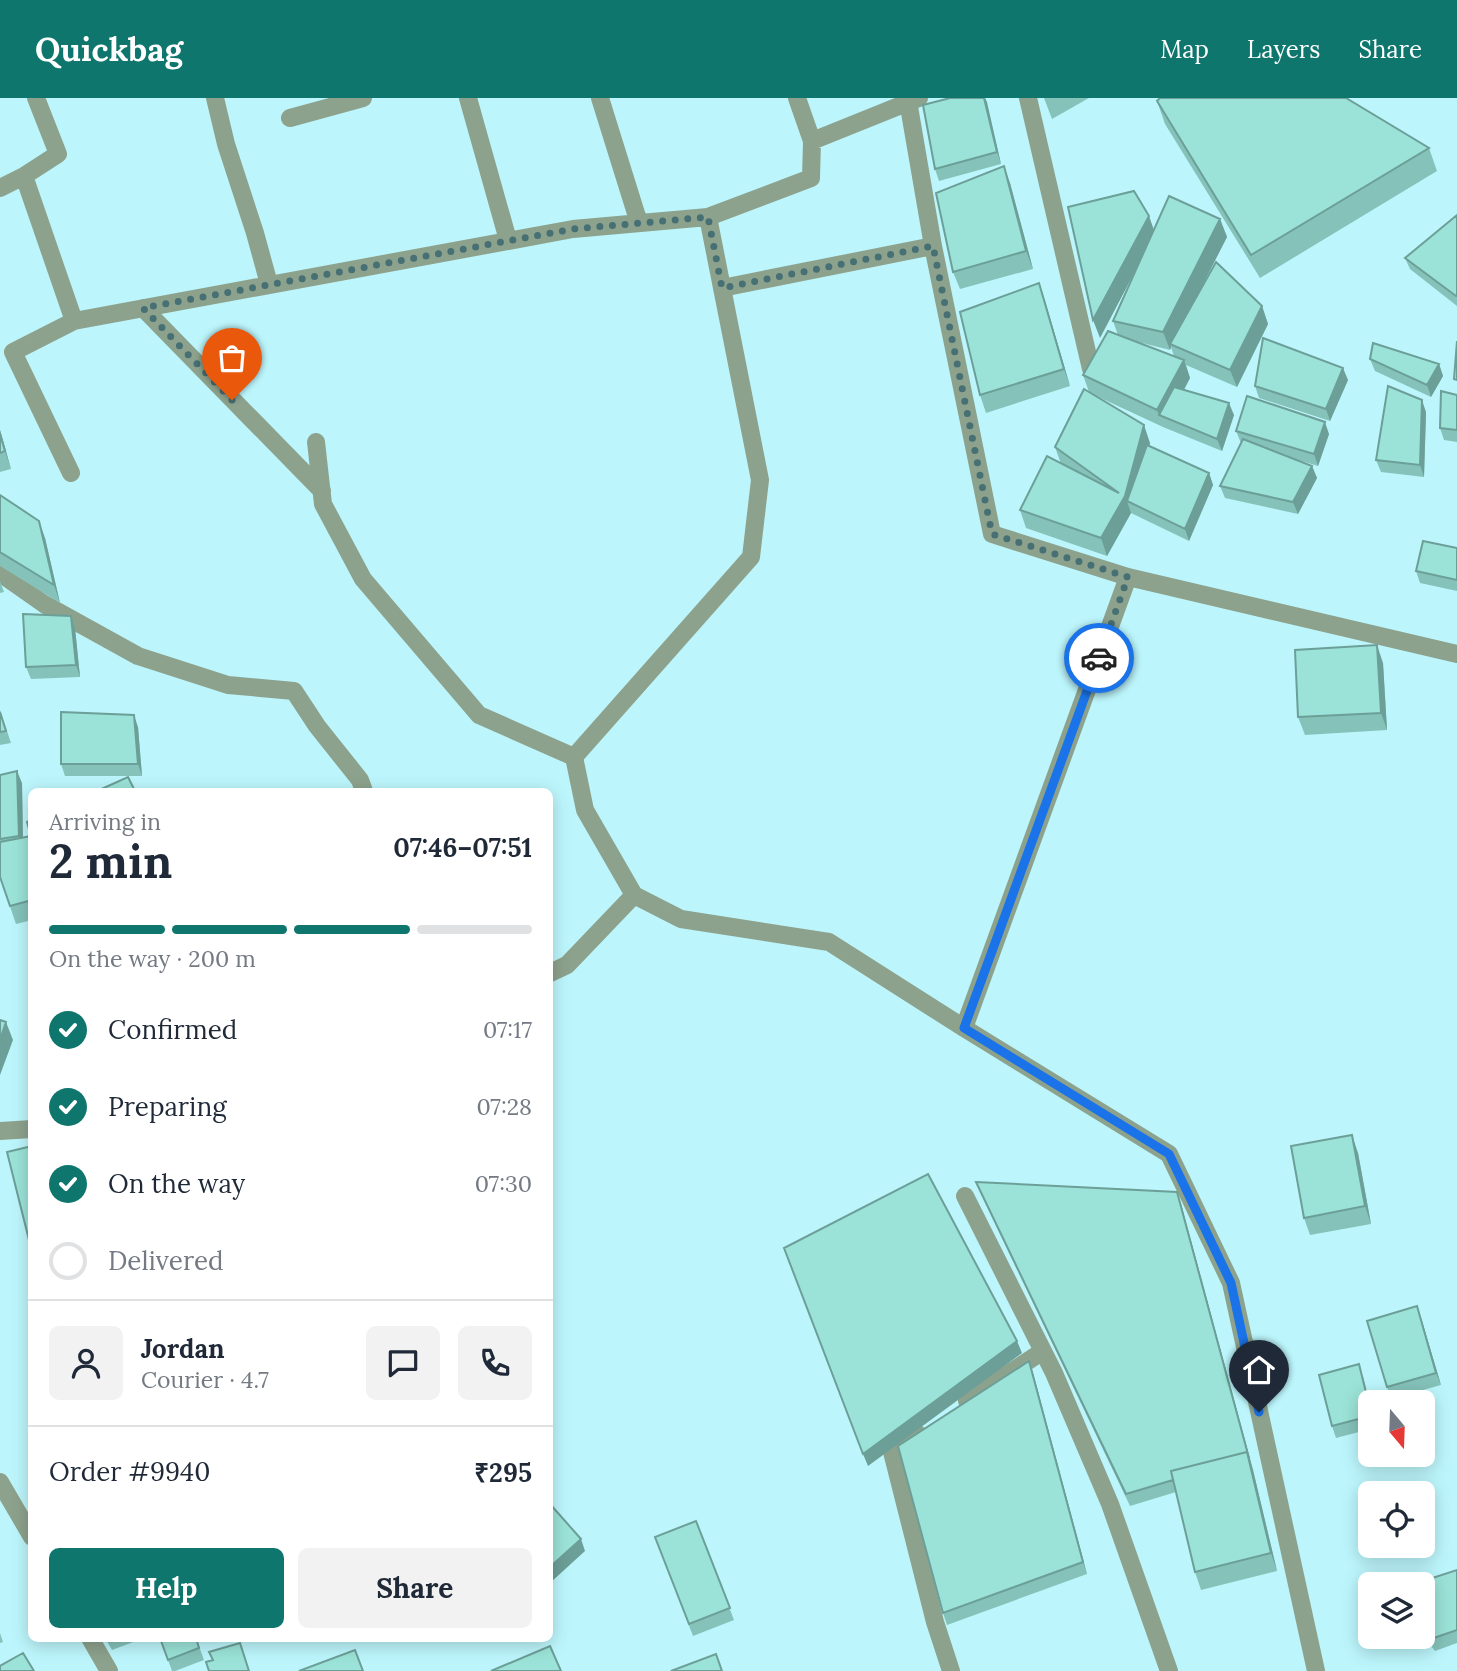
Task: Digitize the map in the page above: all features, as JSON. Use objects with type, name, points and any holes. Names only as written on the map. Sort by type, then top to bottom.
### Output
[{"type":"street","points":[[0,188],[24,177],[58,154],[36,98]]},
{"type":"street","points":[[215,98],[268,284]]},
{"type":"street","points":[[290,118],[363,98]]},
{"type":"street","points":[[468,98],[508,240]]},
{"type":"street","points":[[600,98],[639,223]]},
{"type":"street","points":[[71,472],[13,352],[74,321],[573,229],[708,217],[811,178],[812,141],[797,98]]},
{"type":"street","points":[[1028,98],[1091,369]]},
{"type":"street","points":[[812,141],[913,100],[933,246],[992,534],[1128,577],[1457,654]]},
{"type":"street","points":[[24,177],[74,321]]},
{"type":"street","points":[[574,757],[751,557],[760,481],[708,217]]},
{"type":"street","points":[[722,288],[933,246]]},
{"type":"street","points":[[143,308],[322,491]]},
{"type":"street","points":[[316,442],[323,504],[363,579],[479,715],[574,757]]},
{"type":"street","points":[[0,573],[44,604],[138,656],[228,685],[294,691],[317,726],[360,780],[363,788]]},
{"type":"street","points":[[964,1028],[1128,577]]},
{"type":"street","points":[[574,757],[586,810],[634,895],[681,919],[829,942],[1169,1154],[1231,1283],[1316,1671]]},
{"type":"street","points":[[553,971],[567,965],[634,895]]},
{"type":"street","points":[[0,1131],[28,1129]]},
{"type":"street","points":[[965,1196],[1043,1351],[1110,1504],[1169,1671]]},
{"type":"street","points":[[951,1671],[934,1622],[892,1452],[1043,1351]]},
{"type":"street","points":[[0,1482],[28,1530]]},
{"type":"street","points":[[92,1642],[109,1671]]},
{"type":"building","points":[[950,98],[984,98],[997,152],[935,169],[923,105]]},
{"type":"building","points":[[1160,98],[1346,98],[1429,148],[1251,255],[1157,101]]},
{"type":"building","points":[[1004,166],[1026,251],[953,272],[936,193]]},
{"type":"building","points":[[1134,191],[1149,216],[1093,320],[1068,207]]},
{"type":"building","points":[[1169,196],[1220,219],[1163,332],[1113,321]]},
{"type":"building","points":[[1457,215],[1457,295],[1456,296],[1405,258]]},
{"type":"building","points":[[1216,262],[1262,306],[1230,370],[1170,344]]},
{"type":"building","points":[[1039,283],[1064,369],[980,395],[960,312]]},
{"type":"building","points":[[1108,331],[1184,360],[1157,410],[1083,375]]},
{"type":"building","points":[[1263,338],[1343,368],[1326,409],[1255,386]]},
{"type":"building","points":[[1457,341],[1457,380],[1454,379]]},
{"type":"building","points":[[1373,343],[1439,364],[1427,385],[1370,359]]},
{"type":"building","points":[[1388,386],[1422,400],[1420,465],[1376,460]]},
{"type":"building","points":[[1174,387],[1229,403],[1217,439],[1159,415]]},
{"type":"building","points":[[1084,389],[1144,425],[1125,496],[1101,538],[1020,510],[1047,456],[1119,493],[1055,447]]},
{"type":"building","points":[[1441,391],[1457,395],[1457,430],[1440,428]]},
{"type":"building","points":[[1247,396],[1325,422],[1314,454],[1236,431]]},
{"type":"building","points":[[0,434],[5,451],[0,453]]},
{"type":"building","points":[[1243,439],[1312,466],[1293,502],[1220,486]]},
{"type":"building","points":[[1147,445],[1209,473],[1185,529],[1127,501]]},
{"type":"building","points":[[0,495],[39,521],[54,585],[0,552]]},
{"type":"building","points":[[1423,541],[1457,548],[1457,580],[1416,571]]},
{"type":"building","points":[[23,614],[71,616],[76,665],[26,667]]},
{"type":"building","points":[[1377,645],[1381,713],[1298,717],[1295,650]]},
{"type":"building","points":[[0,712],[6,731],[0,732]]},
{"type":"building","points":[[61,712],[134,715],[138,764],[61,764]]},
{"type":"building","points":[[17,771],[19,836],[0,839],[0,775]]},
{"type":"building","points":[[128,777],[134,788],[104,788]]},
{"type":"building","points":[[28,837],[28,901],[10,906],[0,877],[0,842]]},
{"type":"building","points":[[0,1020],[6,1022],[0,1040]]},
{"type":"building","points":[[1352,1135],[1365,1206],[1304,1218],[1291,1146]]},
{"type":"building","points":[[28,1147],[28,1236],[7,1152]]},
{"type":"building","points":[[928,1174],[1017,1341],[863,1454],[784,1248]]},
{"type":"building","points":[[976,1182],[1177,1192],[1249,1458],[1247,1452],[1171,1471],[1173,1480],[1126,1494]]},
{"type":"building","points":[[1417,1306],[1436,1373],[1387,1387],[1367,1321]]},
{"type":"building","points":[[1029,1361],[1083,1562],[943,1613],[898,1446]]},
{"type":"building","points":[[1359,1364],[1365,1390],[1358,1390],[1358,1419],[1332,1426],[1319,1375]]},
{"type":"building","points":[[1247,1452],[1271,1553],[1195,1572],[1171,1471]]},
{"type":"building","points":[[553,1507],[581,1539],[553,1564]]},
{"type":"building","points":[[696,1521],[730,1608],[689,1624],[655,1537]]},
{"type":"building","points":[[1457,1570],[1457,1630],[1435,1638],[1435,1577]]},
{"type":"building","points":[[161,1642],[197,1642],[199,1648],[168,1660]]},
{"type":"building","points":[[240,1643],[249,1671],[209,1671],[206,1662],[213,1660],[209,1652]]},
{"type":"building","points":[[550,1646],[561,1671],[491,1671]]},
{"type":"building","points":[[355,1650],[363,1671],[299,1671]]},
{"type":"building","points":[[23,1653],[34,1671],[0,1671],[0,1666]]},
{"type":"building","points":[[716,1654],[722,1671],[671,1671]]},
{"type":"way so far","points":[[232,400],[143,308],[573,229],[708,217],[722,288],[933,246],[992,534],[1128,577],[1099,658]]},
{"type":"route","points":[[1099,658],[964,1028],[1169,1154],[1231,1283],[1259,1412]]}]
